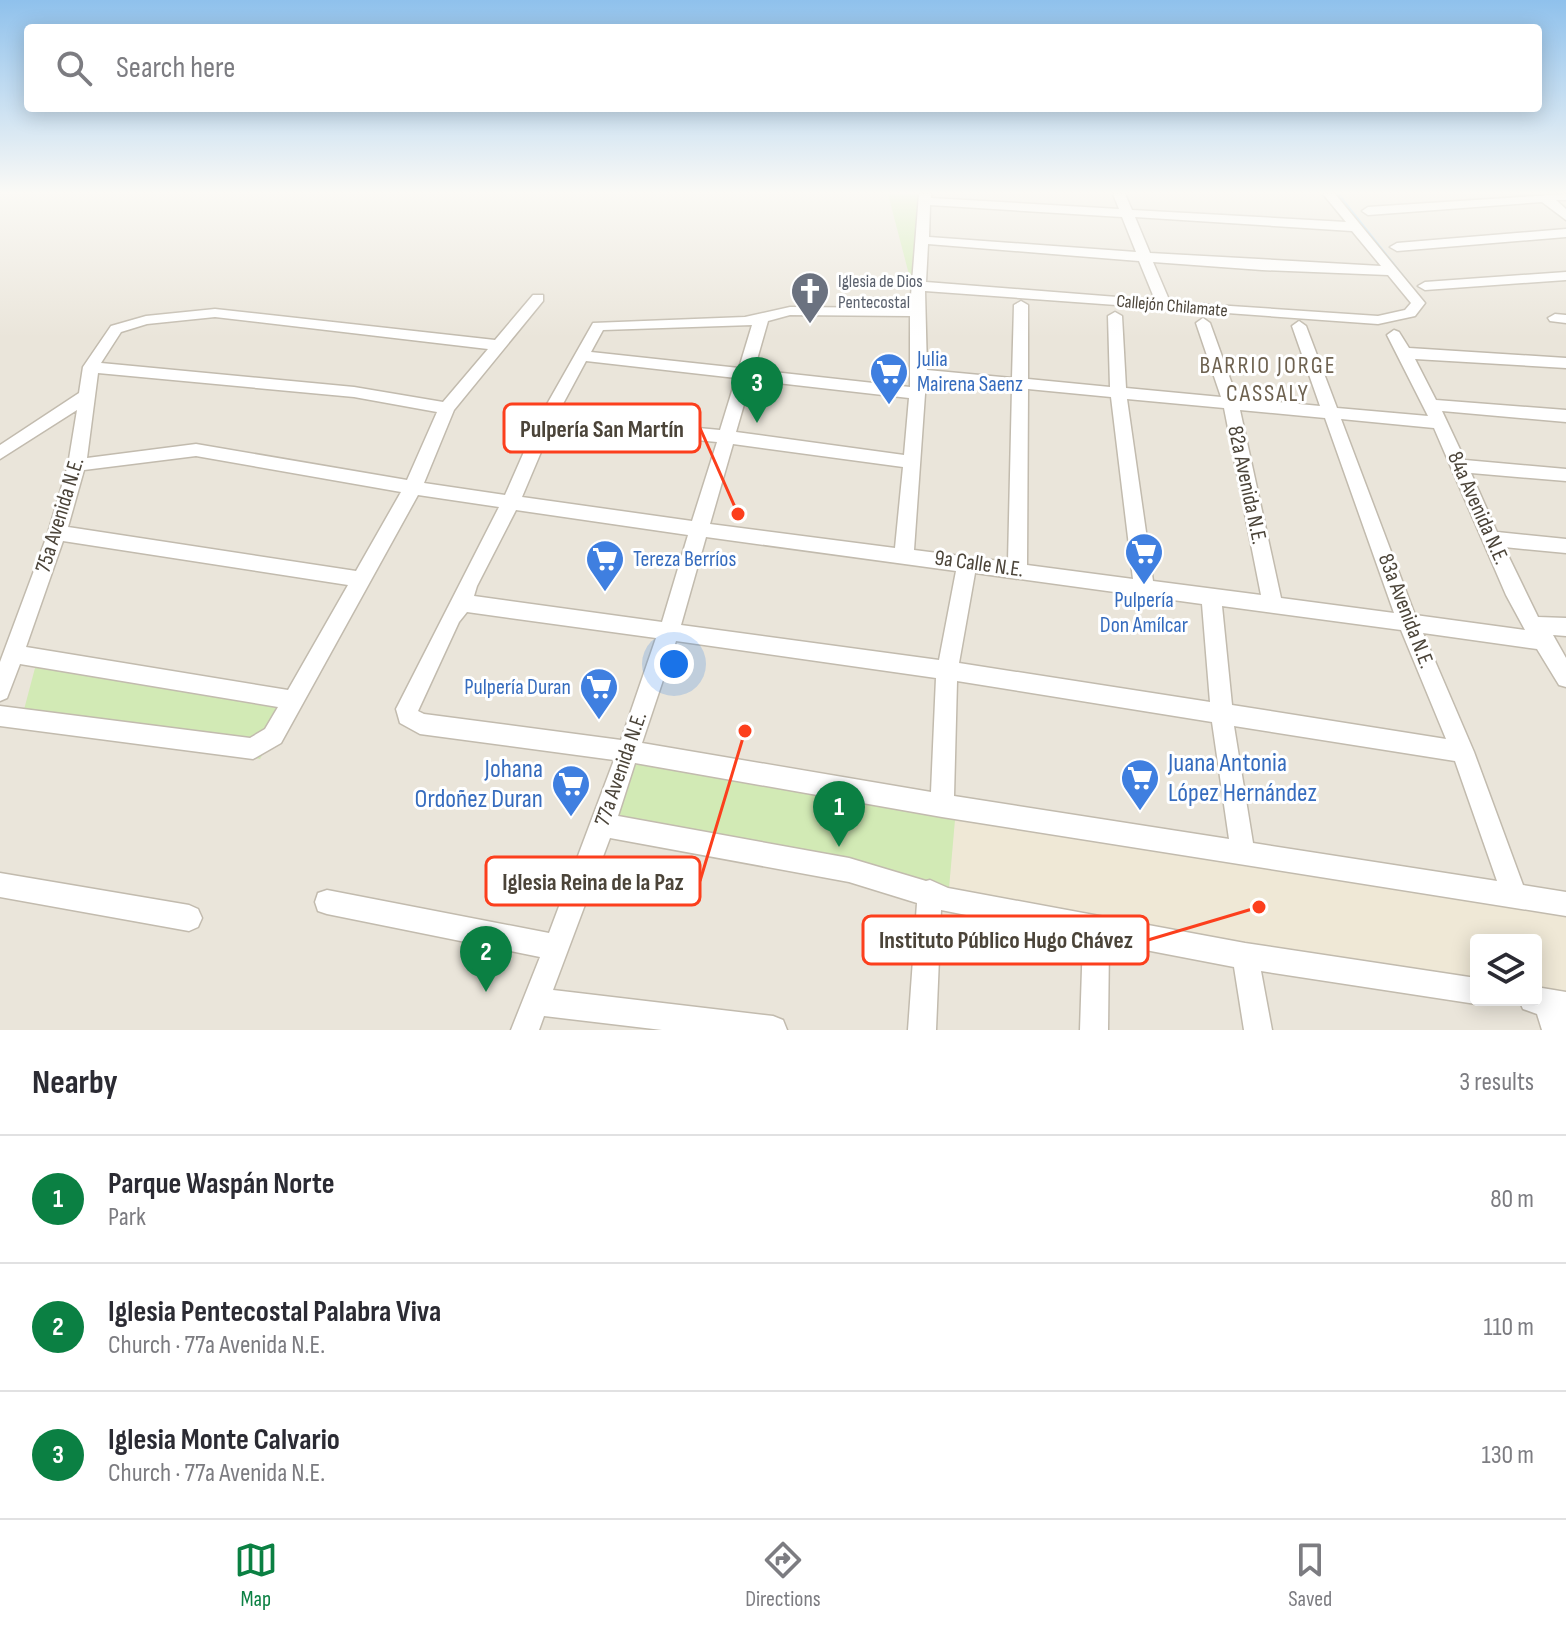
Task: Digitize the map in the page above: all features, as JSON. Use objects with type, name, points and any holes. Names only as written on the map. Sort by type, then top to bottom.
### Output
[{"type":"street","points":[[904,554],[919,374],[917,312],[922,242]]},
{"type":"street","points":[[949,242],[1394,271]]},
{"type":"street","points":[[1139,242],[1164,305]]},
{"type":"street","points":[[1370,242],[1394,271]]},
{"type":"street","points":[[1397,247],[1457,242]]},
{"type":"street","name":"Callejón Chilamate","points":[[920,286],[1378,320],[1410,313],[1418,303],[1394,271]]},
{"type":"street","points":[[1425,286],[1566,276]]},
{"type":"street","points":[[0,716],[253,749],[273,736],[358,579],[413,487],[447,408],[538,298]]},
{"type":"street","points":[[1017,569],[1021,305]]},
{"type":"street","points":[[917,312],[790,311],[761,320],[606,324],[592,331],[546,420],[511,502],[467,586],[463,603],[452,616],[413,696],[407,709],[408,716],[420,724],[626,751],[942,806],[1566,904]]},
{"type":"street","name":"75a Avenida N.E.","points":[[0,691],[57,533],[77,465],[91,367],[109,336],[123,325],[215,313],[499,345]]},
{"type":"street","points":[[1115,316],[1118,393],[1144,586]]},
{"type":"street","name":"77a Avenida N.E.","points":[[525,1030],[603,825],[669,631],[761,320]]},
{"type":"street","name":"82a Avenida N.E.","points":[[1203,323],[1231,403],[1272,603]]},
{"type":"street","name":"83a Avenida N.E.","points":[[1299,326],[1407,620],[1463,752],[1515,896]]},
{"type":"street","name":"84a Avenida N.E.","points":[[1394,335],[1461,466],[1492,539],[1539,633],[1566,678]]},
{"type":"street","points":[[1404,353],[1566,363]]},
{"type":"street","points":[[581,356],[916,393]]},
{"type":"street","points":[[91,367],[338,390],[447,408]]},
{"type":"street","points":[[919,374],[1440,423]]},
{"type":"street","points":[[0,453],[88,395]]},
{"type":"street","points":[[1431,405],[1566,416]]},
{"type":"street","points":[[546,420],[728,437],[910,462]]},
{"type":"street","name":"9a Calle N.E.","points":[[77,465],[196,450],[434,491],[697,529],[1407,620],[1539,633],[1566,627]]},
{"type":"street","points":[[1461,466],[1566,475]]},
{"type":"street","points":[[57,533],[358,579]]},
{"type":"street","points":[[1492,539],[1566,546]]},
{"type":"street","points":[[942,806],[947,670],[967,563]]},
{"type":"street","points":[[1211,595],[1222,715],[1243,853]]},
{"type":"street","points":[[463,603],[947,670],[1463,752]]},
{"type":"street","points":[[13,654],[292,700]]},
{"type":"street","points":[[603,825],[849,870],[930,892],[948,900],[1245,956],[1470,990]]},
{"type":"street","points":[[0,885],[189,918]]},
{"type":"street","points":[[922,1030],[930,892]]},
{"type":"street","points":[[327,902],[556,947]]},
{"type":"street","points":[[1094,1030],[1096,928]]},
{"type":"street","points":[[1245,956],[1258,1030]]},
{"type":"street","points":[[534,1001],[773,1030]]},
{"type":"street","points":[[1548,1002],[1556,1030]]},
{"type":"shaded area","points":[[0,242],[1566,242],[1566,1030],[0,1030]]},
{"type":"shaded area","points":[[956,808],[1566,915],[1566,998],[1542,994],[1542,934],[1470,934],[1470,982],[948,900]]},
{"type":"green space","points":[[901,242],[921,242],[920,288],[913,290]]},
{"type":"green space","points":[[40,649],[295,696],[260,759],[21,721]]},
{"type":"green space","points":[[624,757],[956,808],[948,900],[603,825]]},
{"type":"waterway","points":[[1375,242],[1416,294]]},
{"type":"place","name":"Iglesia de Dios Pentecostal","points":[[810,325]]},
{"type":"place","name":"Julia Mairena Saenz","points":[[889,406]]},
{"type":"place","name":"Iglesia Monte Calvario","points":[[757,423]]},
{"type":"place","name":"Pulpería San Martín","points":[[738,514]]},
{"type":"place","name":"Pulpería Don Amílcar","points":[[1144,586]]},
{"type":"place","name":"Tereza Berríos","points":[[605,593]]},
{"type":"place","name":"Pulpería Duran","points":[[599,721]]},
{"type":"place","name":"Iglesia Reina de la Paz","points":[[745,731]]},
{"type":"place","name":"Juana Antonia López Hernández","points":[[1140,812]]},
{"type":"place","name":"Johana Ordoñez Duran","points":[[571,818]]},
{"type":"place","name":"Parque Waspán Norte","points":[[839,847]]},
{"type":"place","name":"Instituto Público Hugo Chávez","points":[[1259,907]]},
{"type":"place","name":"Iglesia Pentecostal Palabra Viva","points":[[486,992]]},
{"type":"district","name":"BARRIO JORGE CASSALY","points":[[1268,379]]}]
